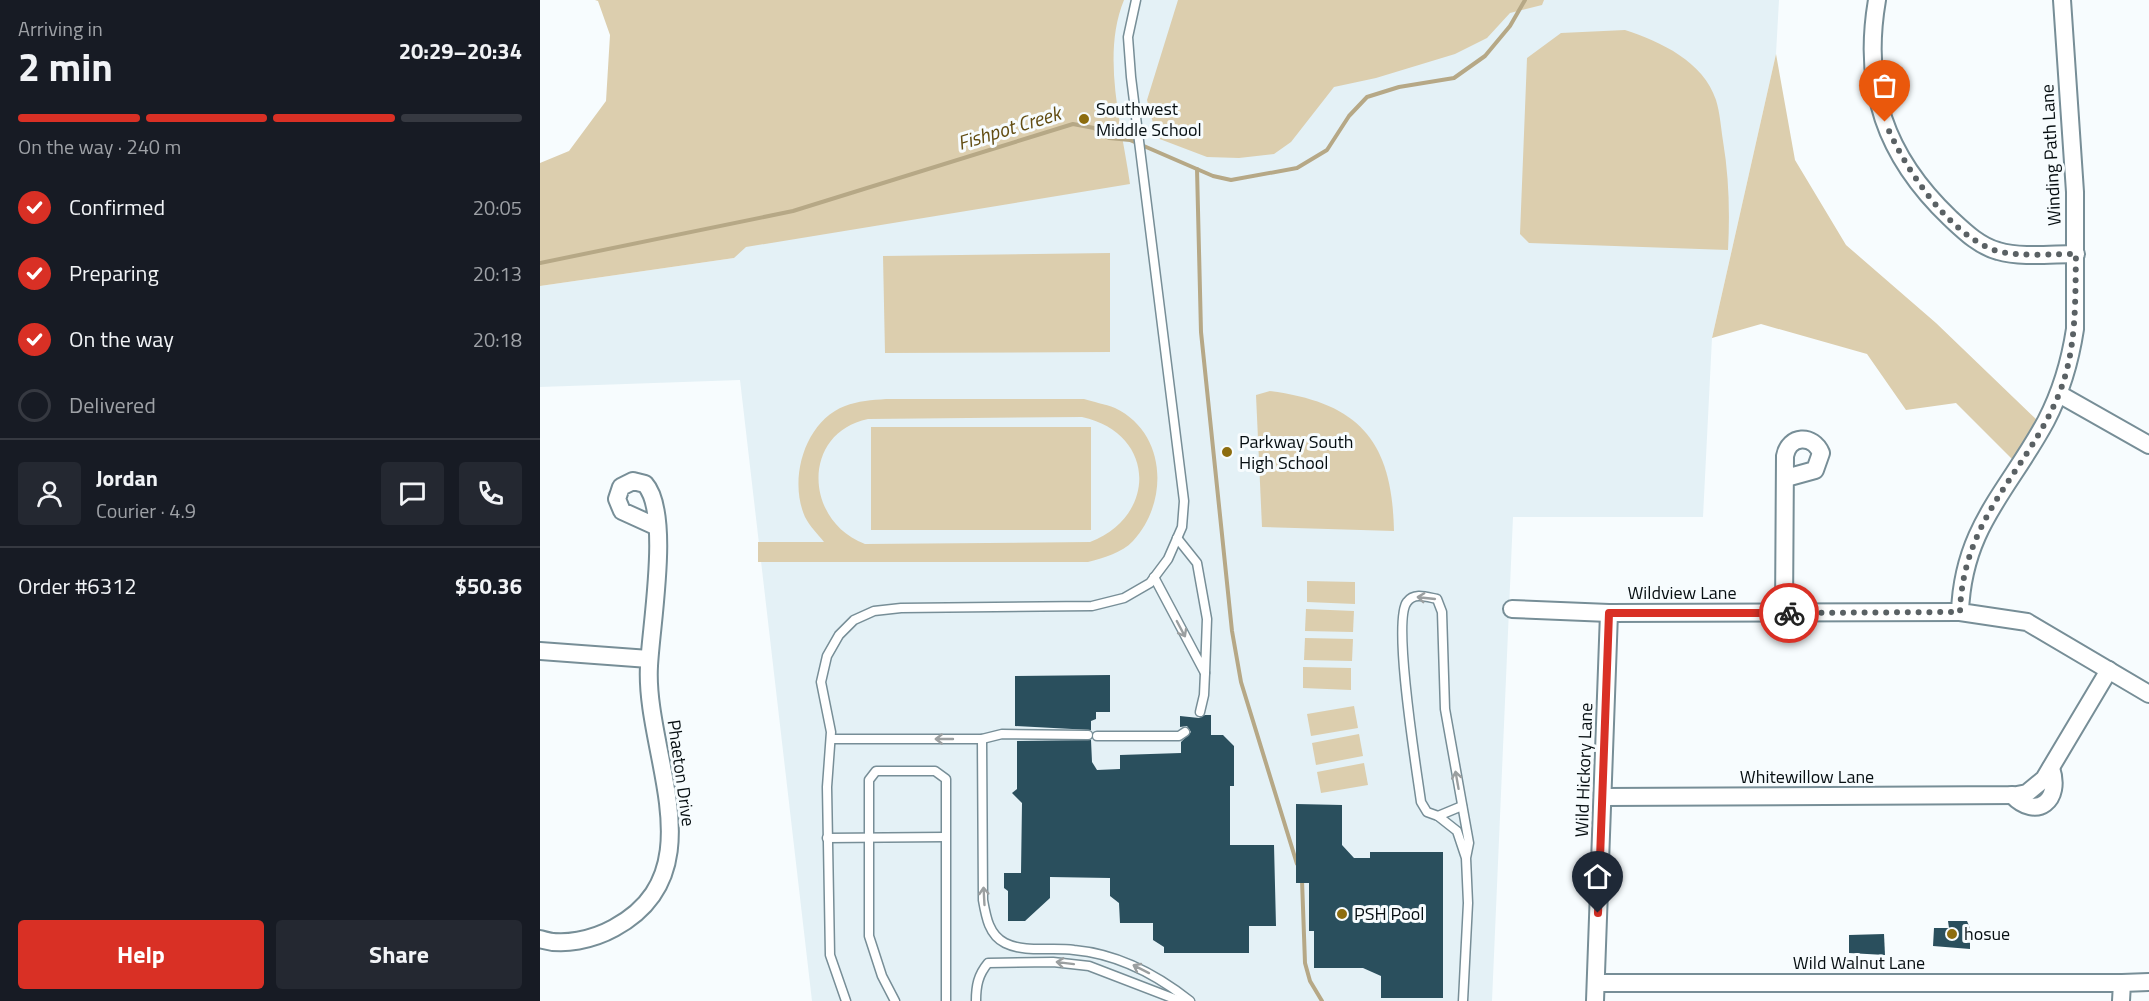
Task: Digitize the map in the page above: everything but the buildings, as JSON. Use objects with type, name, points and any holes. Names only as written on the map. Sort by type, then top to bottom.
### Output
[{"type":"street","points":[[1877,0],[1871,47],[1872,75],[1880,110],[1915,180],[1938,206],[1978,242],[1999,252],[2076,254]]},
{"type":"street","name":"Winding Path Lane","points":[[1960,612],[1961,586],[1967,560],[1986,514],[2045,423],[2059,394],[2075,329],[2075,192],[2062,0]]},
{"type":"street","points":[[2059,394],[2149,445]]},
{"type":"street","points":[[1784,613],[1786,478]]},
{"type":"street","name":"Phaeton Drive","points":[[540,939],[574,941],[601,935],[624,923],[649,899],[663,875],[671,854],[671,828],[648,685],[659,552],[655,526]]},
{"type":"street","name":"Wildview Lane","points":[[1512,609],[1609,613],[1960,612]]},
{"type":"street","points":[[1960,612],[2026,622],[2149,694]]},
{"type":"street","name":"Wild Hickory Lane","points":[[1595,1001],[1609,613]]},
{"type":"street","points":[[540,651],[649,659]]},
{"type":"street","name":"Whitewillow Lane","points":[[1603,797],[2012,795],[2027,793],[2036,788],[2051,768],[2109,670]]},
{"type":"street","points":[[2121,1001],[2122,983],[2149,982]]},
{"type":"street","name":"Wild Walnut Lane","points":[[1596,983],[2122,983]]},
{"type":"lane","points":[[846,1001],[830,955],[827,787],[831,739],[821,682],[827,656],[839,635],[854,620],[874,611],[901,608],[1092,606],[1124,598],[1150,583],[1168,559],[1182,527],[1184,501],[1133,96],[1128,37],[1136,0]]},
{"type":"lane","points":[[1177,538],[1197,563],[1207,619],[1204,695],[1200,712]]},
{"type":"lane","points":[[1154,577],[1204,673]]},
{"type":"lane","points":[[1463,1001],[1468,903],[1466,858],[1469,843],[1444,709],[1441,603],[1429,597],[1413,597],[1404,606],[1403,650],[1407,714],[1421,802],[1427,812],[1438,816],[1457,831],[1466,858]]},
{"type":"lane","points":[[1097,736],[1179,736],[1185,732]]},
{"type":"lane","points":[[831,739],[982,739],[1002,734],[1088,735]]},
{"type":"lane","points":[[982,739],[983,900],[986,920],[993,933],[1004,943],[1016,947],[1074,950],[1102,955],[1137,966],[1190,1001]]},
{"type":"lane","points":[[895,1001],[882,976],[868,936],[869,780],[876,771],[935,771],[946,779],[946,1001]]},
{"type":"lane","points":[[1438,816],[1462,806]]},
{"type":"lane","points":[[827,838],[945,837]]},
{"type":"lane","points":[[976,1001],[976,986],[982,970],[988,963],[1053,962],[1089,966],[1180,1001]]},
{"type":"shaded area","points":[[595,0],[1124,0],[1117,22],[1114,68],[1115,91],[1130,184],[746,247],[734,258],[540,286],[540,163],[569,151],[606,101],[610,35],[598,1]]},
{"type":"shaded area","name":"Parkway South High School","points":[[736,0],[1779,0],[1776,54],[1712,338],[1703,517],[1513,517],[1492,1001],[812,1001],[740,380],[540,387],[540,286],[734,258]]},
{"type":"shaded area","points":[[1178,0],[1544,0],[1542,5],[1510,13],[1487,38],[1455,54],[1376,78],[1334,87],[1291,142],[1274,154],[1239,158],[1207,157],[1157,138],[1147,100]]},
{"type":"shaded area","points":[[1625,30],[1679,55],[1701,74],[1710,86],[1716,100],[1727,168],[1728,250],[1529,243],[1520,234],[1527,58],[1561,33]]},
{"type":"shaded area","points":[[1776,54],[1795,160],[1846,245],[1936,323],[2038,421],[2012,459],[1956,403],[1906,410],[1867,354],[1761,324],[1712,338]]},
{"type":"shaded area","points":[[1110,253],[1110,352],[885,353],[883,256]]},
{"type":"shaded area","points":[[1270,391],[1327,405],[1348,417],[1365,432],[1378,450],[1386,473],[1392,500],[1394,531],[1262,527],[1256,395]]},
{"type":"shaded area","points":[[881,399],[1084,399],[1115,408],[1132,419],[1145,434],[1153,451],[1157,469],[1157,488],[1153,507],[1145,525],[1129,545],[1112,554],[1088,562],[758,562],[758,542],[824,542],[807,521],[800,502],[798,486],[804,453],[819,424],[831,414],[850,404]],"holes":[[[1082,417],[1106,426],[1124,440],[1135,457],[1139,476],[1137,495],[1128,514],[1112,530],[1090,542],[865,544],[845,533],[830,517],[821,498],[818,478],[822,459],[831,441],[846,427],[868,419]]]},
{"type":"shaded area","points":[[871,427],[1091,427],[1091,530],[871,530]]},
{"type":"shaded area","points":[[1307,581],[1355,582],[1355,604],[1307,602]]},
{"type":"shaded area","points":[[1306,609],[1354,611],[1353,632],[1305,631]]},
{"type":"shaded area","points":[[1305,638],[1353,639],[1352,661],[1304,660]]},
{"type":"shaded area","points":[[1303,667],[1351,668],[1351,690],[1303,688]]},
{"type":"shaded area","points":[[1354,706],[1358,728],[1311,736],[1307,714]]},
{"type":"shaded area","points":[[1359,734],[1363,756],[1316,765],[1312,743]]},
{"type":"shaded area","points":[[1364,763],[1368,785],[1321,793],[1317,772]]},
{"type":"waterway","name":"Fishpot Creek","points":[[540,263],[793,211],[1073,124],[1094,128],[1109,138],[1130,140],[1213,176],[1231,180],[1297,168],[1327,150],[1349,116],[1367,97],[1399,87],[1454,78],[1485,56],[1510,26],[1525,0]]},
{"type":"waterway","points":[[1197,169],[1201,332],[1232,631],[1241,682],[1297,864]]},
{"type":"waterway","points":[[1302,880],[1305,963],[1310,981],[1322,1001]]},
{"type":"way so far","points":[[1789,613],[1960,612],[1961,586],[1967,560],[1986,514],[2045,423],[2059,394],[2072,349],[2075,329],[2076,254],[1999,252],[1978,242],[1938,206],[1915,180],[1901,157],[1885,122]]},
{"type":"place","name":"Southwest Middle School","points":[[1084,119]]},
{"type":"place","name":"Parkway South High School","points":[[1227,452]]},
{"type":"place","name":"PSH Pool","points":[[1342,914]]},
{"type":"place","name":"hosue","points":[[1952,934]]},
{"type":"route","points":[[1598,913],[1609,613],[1789,613]]}]
